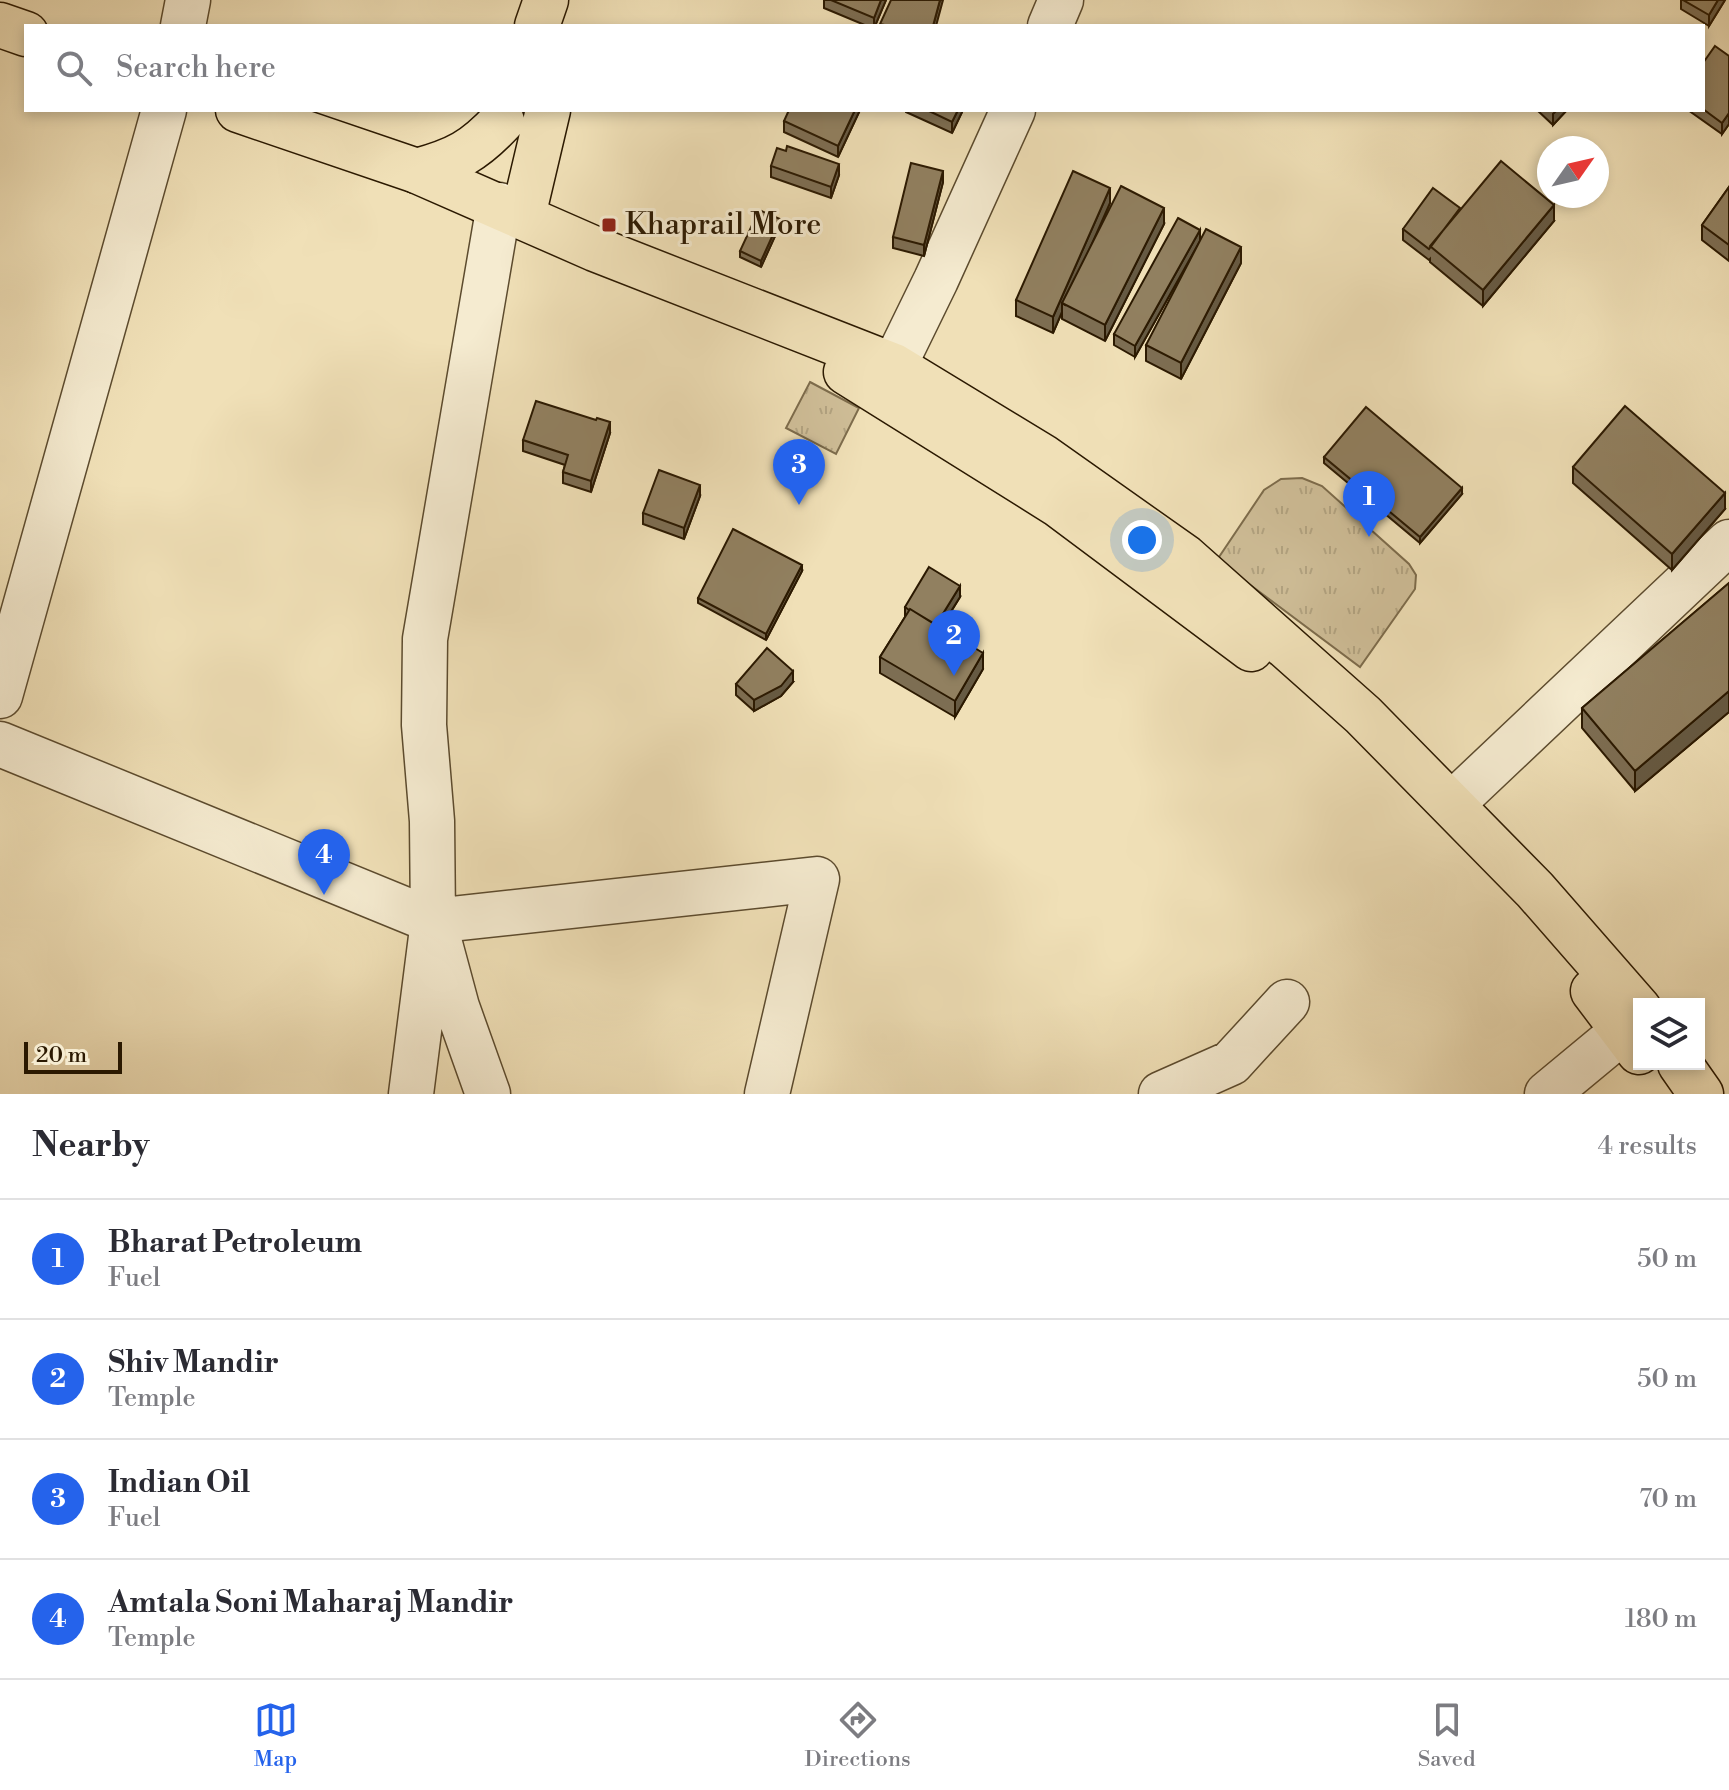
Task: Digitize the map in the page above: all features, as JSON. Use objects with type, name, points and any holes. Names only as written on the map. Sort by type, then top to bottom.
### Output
[{"type":"main road","points":[[538,24],[546,0]]},
{"type":"main road","points":[[569,24],[575,0]]},
{"type":"main road","points":[[0,25],[24,33]]},
{"type":"main road","points":[[244,112],[417,171],[595,249],[894,366],[1042,456],[1185,557],[1363,715],[1535,890],[1633,1033]]},
{"type":"main road","points":[[501,206],[547,112]]},
{"type":"main road","points":[[417,171],[456,159],[472,150],[504,115]]},
{"type":"main road","points":[[501,206],[504,115]]},
{"type":"main road","points":[[768,318],[817,353],[1057,504],[1258,654],[1360,743],[1457,840],[1568,959],[1633,1034]]},
{"type":"main road","points":[[1656,1070],[1670,1094]]},
{"type":"main road","points":[[1684,1070],[1701,1094]]},
{"type":"street","points":[[183,24],[188,0]]},
{"type":"street","points":[[1051,24],[1061,0]]},
{"type":"street","points":[[0,696],[163,112]]},
{"type":"street","points":[[894,366],[1012,112]]},
{"type":"street","points":[[411,1094],[433,921],[432,821],[424,725],[425,639],[501,206]]},
{"type":"street","points":[[1452,804],[1729,542]]},
{"type":"street","points":[[0,744],[433,921],[817,879],[767,1094]]},
{"type":"street","points":[[433,921],[457,1007],[488,1094]]},
{"type":"street","points":[[1174,1091],[1231,1063],[1287,1002]]},
{"type":"street","points":[[1547,1094],[1633,1041]]},
{"type":"green space","points":[[810,382],[859,408],[836,454],[786,428]]},
{"type":"green space","points":[[1302,478],[1322,486],[1409,564],[1416,575],[1415,589],[1360,667],[1217,560],[1264,490],[1281,479]]},
{"type":"building","points":[[831,0],[881,0],[874,18]]},
{"type":"building","points":[[891,0],[940,0],[934,24],[880,24]]},
{"type":"building","points":[[1683,0],[1718,0],[1709,15]]},
{"type":"building","points":[[1715,46],[1729,56],[1729,113],[1722,123],[1705,110],[1705,60]]},
{"type":"building","points":[[788,112],[854,112],[838,146],[784,121]]},
{"type":"building","points":[[931,112],[957,112],[952,122]]},
{"type":"building","points":[[787,146],[839,164],[831,187],[771,166],[777,148],[786,151]]},
{"type":"building","points":[[1501,161],[1537,191],[1537,208],[1551,208],[1483,290],[1430,246]]},
{"type":"building","points":[[911,163],[943,171],[924,245],[893,237]]},
{"type":"building","points":[[1073,171],[1110,188],[1053,317],[1016,300]]},
{"type":"building","points":[[1121,186],[1164,208],[1105,325],[1062,303]]},
{"type":"building","points":[[1729,187],[1729,245],[1702,225]]},
{"type":"building","points":[[1433,188],[1460,208],[1429,249],[1403,229]]},
{"type":"building","points":[[759,210],[780,219],[761,261],[740,251]]},
{"type":"building","points":[[1178,218],[1200,230],[1135,346],[1114,334]]},
{"type":"building","points":[[1206,229],[1241,247],[1181,363],[1146,345]]},
{"type":"building","points":[[536,401],[610,422],[591,481],[563,472],[568,455],[523,440]]},
{"type":"building","points":[[1625,406],[1725,493],[1672,554],[1573,467]]},
{"type":"building","points":[[1366,407],[1462,488],[1420,537],[1324,457]]},
{"type":"building","points":[[659,470],[700,485],[684,528],[643,513]]},
{"type":"building","points":[[733,529],[802,565],[766,634],[698,598]]},
{"type":"building","points":[[929,567],[960,586],[936,625],[905,607]]},
{"type":"building","points":[[1729,583],[1729,691],[1635,771],[1582,708]]},
{"type":"building","points":[[910,609],[983,653],[955,701],[880,657]]},
{"type":"building","points":[[767,648],[793,671],[781,686],[754,700],[736,684]]},
{"type":"place","name":"Khaprail More","points":[[609,225]]},
{"type":"place","name":"Indian Oil","points":[[799,505]]},
{"type":"place","name":"Bharat Petroleum","points":[[1369,537]]},
{"type":"place","name":"Shiv Mandir","points":[[954,676]]},
{"type":"place","name":"Amtala Soni Maharaj Mandir","points":[[324,895]]}]
